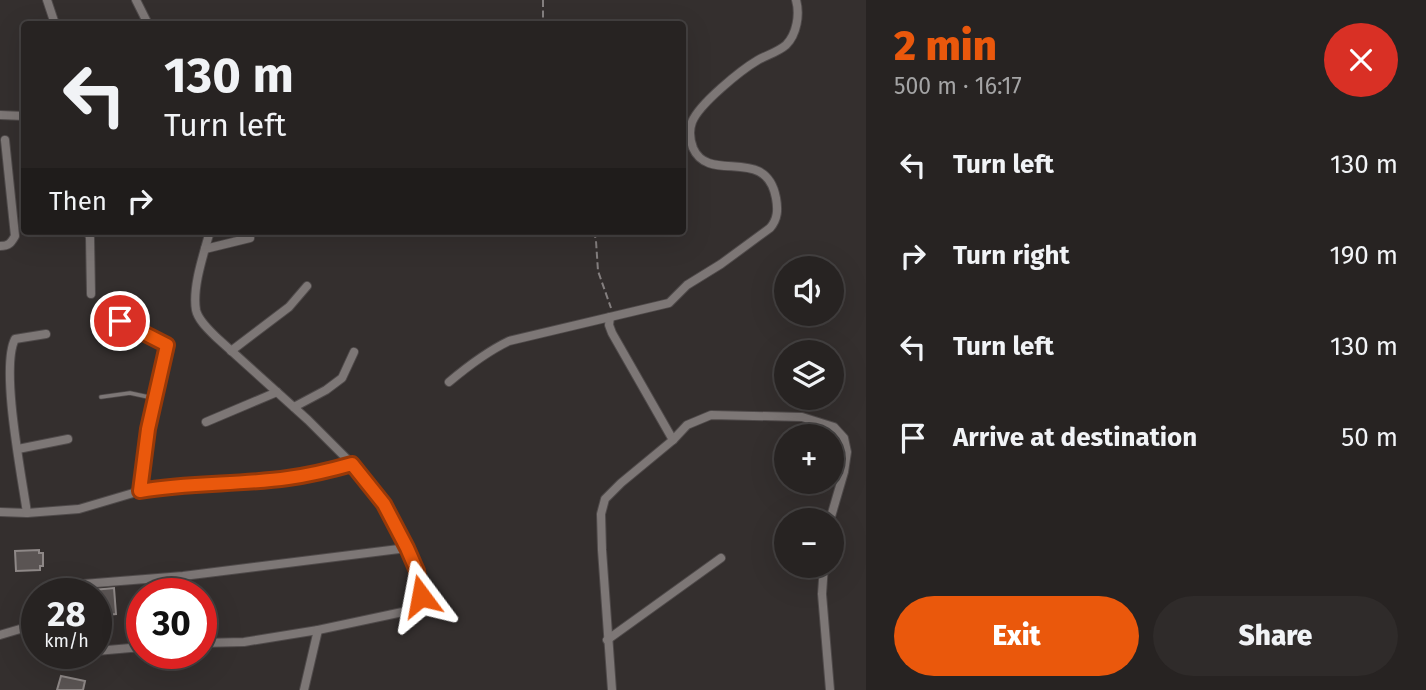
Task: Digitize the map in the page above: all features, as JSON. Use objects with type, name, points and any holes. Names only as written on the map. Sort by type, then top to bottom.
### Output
[{"type":"street","points":[[47,0],[53,21]]},
{"type":"street","points":[[136,0],[146,21]]},
{"type":"street","points":[[449,383],[487,352],[509,341],[669,303],[687,285],[775,223],[777,207],[769,180],[755,169],[717,165],[702,160],[692,147],[690,132],[696,114],[724,86],[748,66],[787,44],[796,26],[796,0]]},
{"type":"street","points":[[0,116],[21,116]]},
{"type":"street","points":[[0,246],[12,243],[15,236],[5,140]]},
{"type":"street","points":[[89,235],[91,294]]},
{"type":"street","points":[[209,235],[196,289],[196,311],[205,326],[352,464],[384,504],[417,571],[421,596],[419,604],[412,610],[318,630],[244,642],[217,643]]},
{"type":"street","points":[[205,249],[250,238]]},
{"type":"street","points":[[231,351],[289,307],[307,286]]},
{"type":"street","points":[[610,317],[612,333],[673,440]]},
{"type":"street","points":[[120,321],[167,345],[148,429],[140,491]]},
{"type":"street","points":[[27,513],[10,389],[12,346],[15,339],[46,334]]},
{"type":"street","points":[[294,407],[342,378],[354,352]]},
{"type":"street","points":[[205,422],[277,392]]},
{"type":"street","points":[[612,690],[601,514],[605,499],[687,425],[711,415],[802,417],[834,427],[844,438],[847,452],[834,508]]},
{"type":"street","points":[[18,449],[68,439]]},
{"type":"street","points":[[0,512],[79,509],[163,487],[286,478],[352,464]]},
{"type":"street","points":[[112,582],[183,576],[407,548]]},
{"type":"street","points":[[607,640],[721,558]]},
{"type":"street","points":[[823,578],[830,690]]},
{"type":"street","points":[[0,635],[21,629]]},
{"type":"street","points":[[304,690],[318,630]]},
{"type":"lane","points":[[101,397],[130,393],[155,398]]},
{"type":"path","points":[[543,0],[543,21]]},
{"type":"path","points":[[595,235],[598,271],[611,307],[610,317]]},
{"type":"building","points":[[39,550],[39,553],[43,553],[43,566],[40,566],[40,570],[16,571],[15,551]]},
{"type":"building","points":[[112,588],[116,614],[112,614]]},
{"type":"building","points":[[61,676],[85,681],[83,690],[57,690]]},
{"type":"route","points":[[120,321],[164,343],[168,349],[148,429],[140,491],[286,478],[352,464],[384,504],[407,548],[417,571],[421,596]]}]
